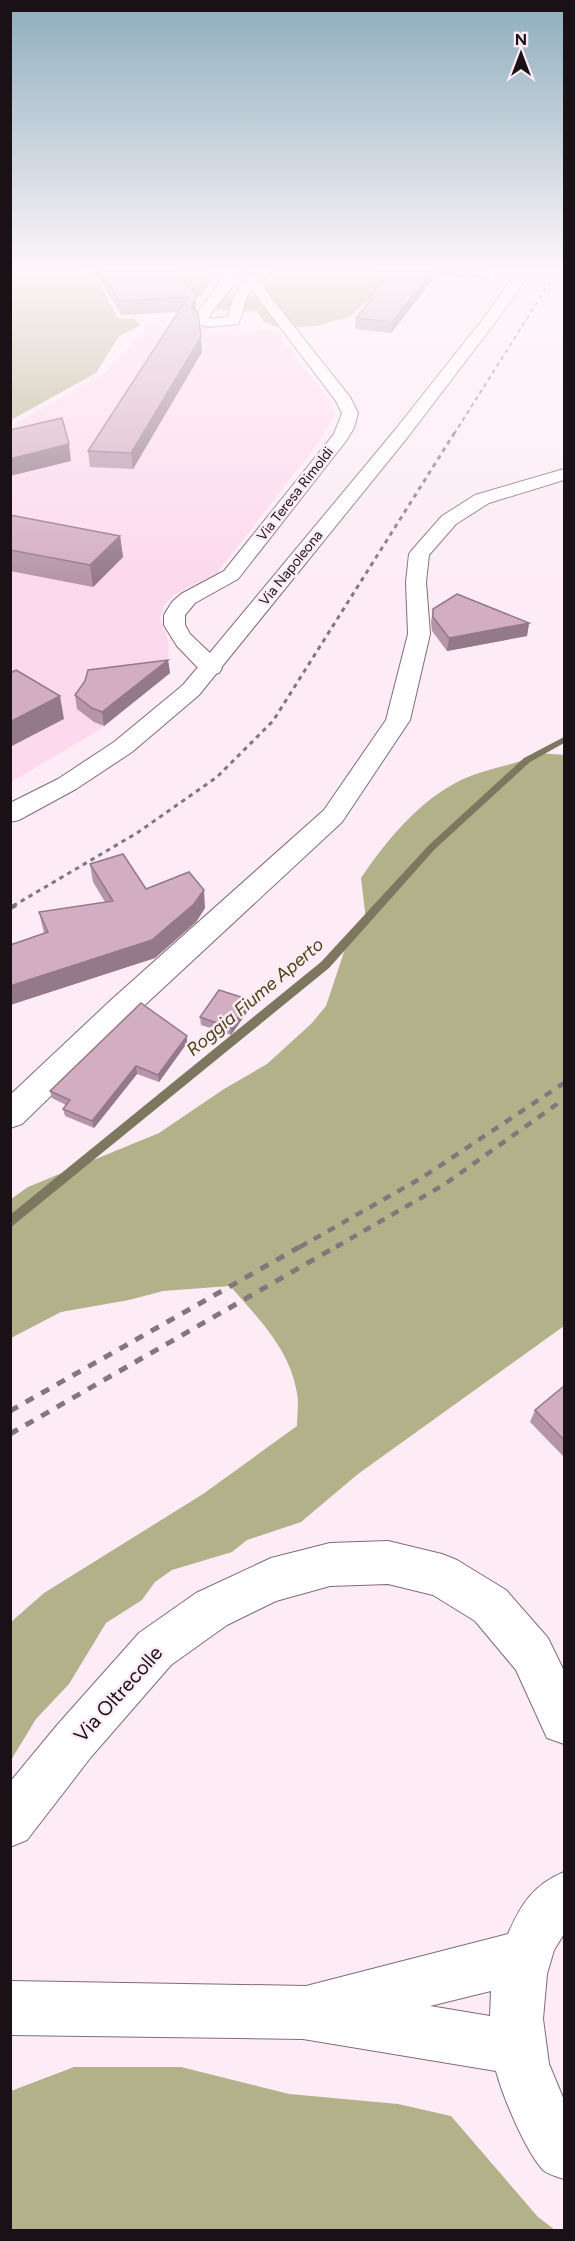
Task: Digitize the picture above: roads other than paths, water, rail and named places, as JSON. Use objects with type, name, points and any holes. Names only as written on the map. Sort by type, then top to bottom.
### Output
[{"type":"street","name":"Via Teresa Rimoldi","points":[[211,668],[204,657],[182,638],[173,618],[177,609],[195,593],[214,586],[231,575],[346,428],[350,413],[344,400],[325,376]]},
{"type":"street","name":"Via Napoleona","points":[[10,814],[67,784],[123,747],[191,690],[446,376]]},
{"type":"street","points":[[10,1115],[122,1008],[333,816],[398,720],[418,634],[416,582],[419,554],[449,520],[482,499],[564,474]]},
{"type":"street","name":"Via Oltrecolle","points":[[10,1823],[90,1722],[153,1651],[187,1625],[226,1601],[274,1580],[337,1563],[373,1560],[407,1564],[436,1573],[477,1597],[509,1622],[524,1641],[547,1678],[564,1721]]},
{"type":"street","points":[[564,1898],[546,1915],[524,1956],[518,1984],[516,2016],[522,2066],[547,2124],[564,2151]]},
{"type":"street","points":[[303,2012],[524,1956]]},
{"type":"street","points":[[10,2008],[303,2012],[519,2048]]},
{"type":"waterway","name":"Roggia Fiume Aperto","points":[[10,1223],[325,965],[432,847],[527,760],[564,740]]},
{"type":"railway","points":[[454,434],[491,376]]},
{"type":"railway","points":[[13,906],[137,833],[217,777],[273,721],[455,432]]},
{"type":"railway","points":[[10,908],[16,905]]},
{"type":"railway","points":[[300,1247],[423,1177],[564,1083]]},
{"type":"railway","points":[[336,1247],[445,1184],[564,1099]]},
{"type":"railway","points":[[10,1411],[303,1245]]},
{"type":"railway","points":[[10,1434],[339,1245]]}]
